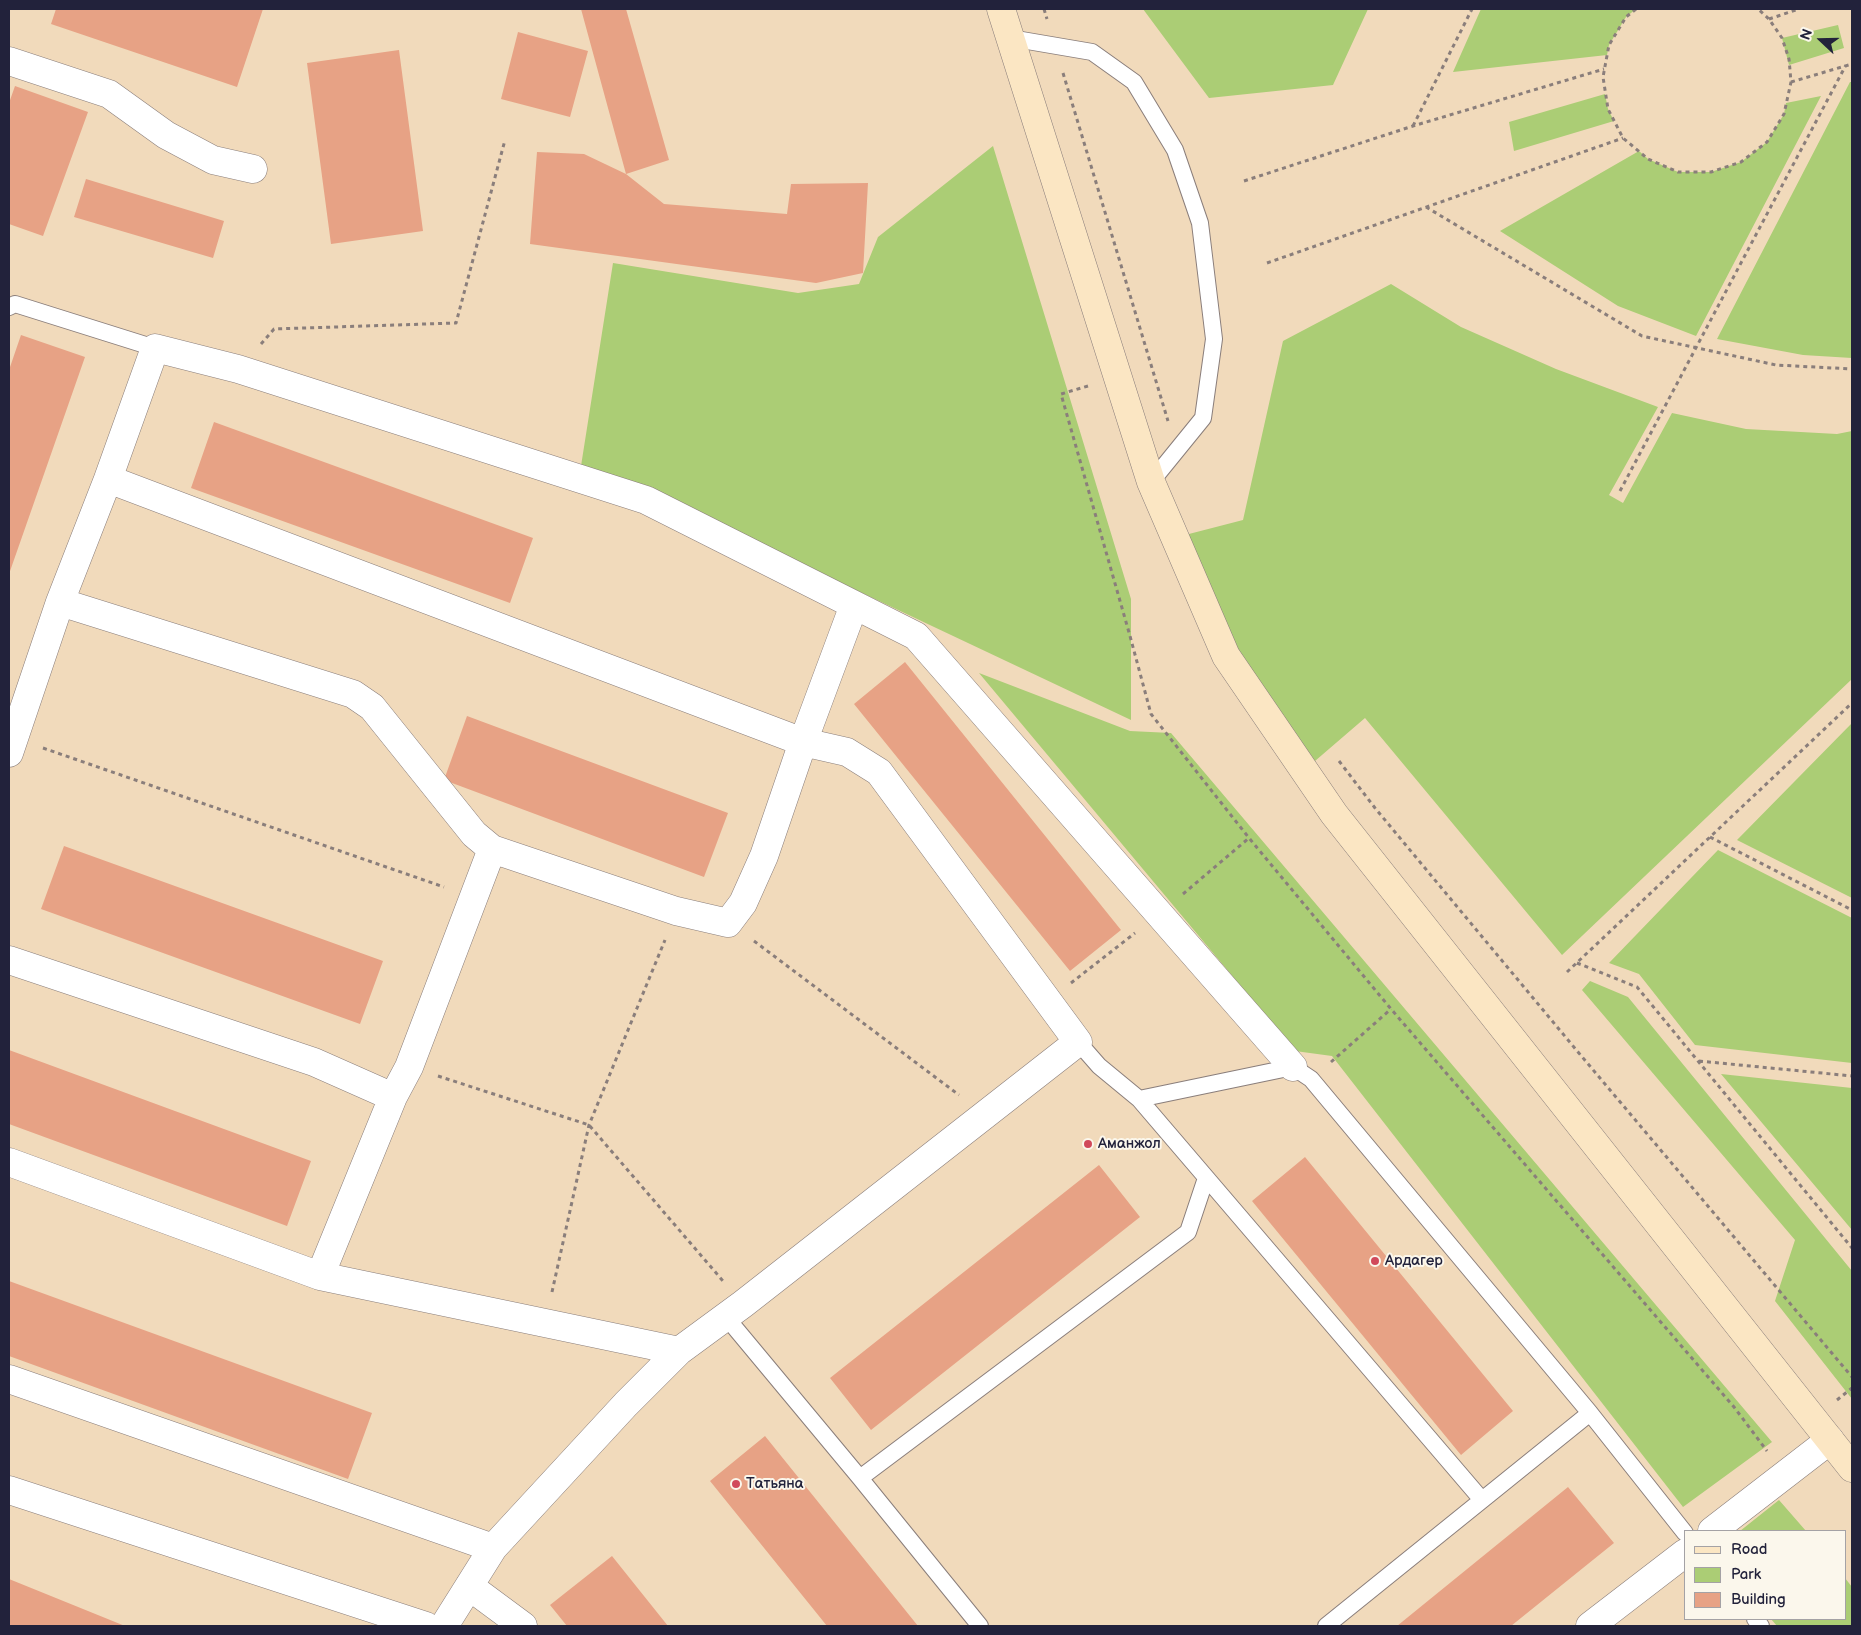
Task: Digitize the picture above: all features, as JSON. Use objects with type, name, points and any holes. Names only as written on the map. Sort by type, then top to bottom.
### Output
[{"type":"main road","points":[[1001,9],[1151,482],[1226,656],[1334,814],[1852,1468]]},
{"type":"street","points":[[9,61],[109,94],[166,135],[213,160],[253,168]]},
{"type":"street","points":[[13,730],[60,602],[108,480],[155,348],[238,369],[646,500],[916,636],[1302,1073]]},
{"type":"street","points":[[108,480],[803,742],[847,752],[879,772],[1078,1042],[734,1311],[679,1351],[626,1404],[493,1548],[444,1626]]},
{"type":"street","points":[[60,602],[353,694],[372,707],[474,834],[492,850],[676,911],[728,922],[743,903],[764,856],[803,742],[854,605]]},
{"type":"street","points":[[320,1276],[393,1097],[409,1067],[492,850]]},
{"type":"street","points":[[9,960],[314,1062],[393,1097]]},
{"type":"street","points":[[9,1162],[320,1276],[679,1351]]},
{"type":"street","points":[[9,1379],[493,1548]]},
{"type":"street","points":[[1713,1530],[1830,1440]]},
{"type":"street","points":[[9,1490],[426,1626]]},
{"type":"street","points":[[1590,1626],[1684,1554]]},
{"type":"street","points":[[469,1586],[523,1626]]},
{"type":"lane","points":[[1010,38],[1092,52],[1134,82],[1175,150],[1200,223],[1214,339],[1202,418],[1151,482]]},
{"type":"lane","points":[[9,307],[15,304],[155,348]]},
{"type":"lane","points":[[1078,1042],[1099,1066],[1139,1099],[1482,1500]]},
{"type":"lane","points":[[1139,1099],[1302,1073],[1590,1413],[1684,1532]]},
{"type":"lane","points":[[860,1478],[1188,1232],[1206,1178]]},
{"type":"lane","points":[[734,1311],[860,1478],[980,1626]]},
{"type":"lane","points":[[1326,1626],[1590,1413]]},
{"type":"path","points":[[1044,9],[1177,450]]},
{"type":"path","points":[[1413,126],[1472,9]]},
{"type":"path","points":[[1636,9],[1626,17],[1609,45],[1602,77],[1608,109],[1624,138],[1648,159],[1678,172],[1711,172],[1741,162],[1767,142],[1784,114],[1791,82],[1789,59],[1782,38],[1770,19],[1758,9]]},
{"type":"path","points":[[1770,19],[1799,9]]},
{"type":"path","points":[[1791,82],[1852,64]]},
{"type":"path","points":[[1620,492],[1846,65]]},
{"type":"path","points":[[1244,180],[1413,126],[1604,69]]},
{"type":"path","points":[[1267,263],[1624,138]]},
{"type":"path","points":[[238,369],[274,329],[456,324],[506,140]]},
{"type":"path","points":[[1426,207],[1642,336],[1776,365],[1852,369]]},
{"type":"path","points":[[1151,365],[1118,378],[1061,394],[1151,714],[1249,838],[1391,1009],[1734,1407],[1770,1456]]},
{"type":"path","points":[[1566,972],[1852,703]]},
{"type":"path","points":[[13,730],[474,898]]},
{"type":"path","points":[[1334,755],[1375,808],[1559,1029],[1852,1377]]},
{"type":"path","points":[[1710,837],[1852,910]]},
{"type":"path","points":[[545,1322],[589,1125],[676,911]]},
{"type":"path","points":[[728,922],[985,1115]]},
{"type":"path","points":[[1577,963],[1638,987],[1852,1248]]},
{"type":"path","points":[[1302,1073],[1391,1009]]},
{"type":"path","points":[[1698,1061],[1852,1076]]},
{"type":"path","points":[[409,1067],[589,1125],[734,1311]]},
{"type":"green space","points":[[1143,9],[1368,9],[1333,85],[1209,98]]},
{"type":"green space","points":[[1481,9],[1636,9],[1626,17],[1609,45],[1607,55],[1453,72]]},
{"type":"green space","points":[[1838,25],[1844,48],[1789,65],[1782,38]]},
{"type":"green space","points":[[1850,82],[1852,82],[1852,358],[1803,355],[1717,339]]},
{"type":"green space","points":[[1605,94],[1608,109],[1614,121],[1514,151],[1509,122]]},
{"type":"green space","points":[[1821,96],[1696,336],[1618,306],[1500,231],[1639,151],[1648,159],[1678,172],[1711,172],[1741,162],[1767,142],[1784,114],[1786,103]]},
{"type":"green space","points":[[993,146],[1131,599],[1131,720],[680,507],[581,466],[613,263],[798,293],[859,284],[878,237]]},
{"type":"green space","points":[[1391,284],[1461,327],[1556,369],[1658,407],[1609,495],[1623,503],[1672,413],[1746,429],[1837,434],[1852,431],[1852,679],[1562,955],[1365,718],[1315,761],[1242,659],[1185,535],[1243,520],[1283,341]]},
{"type":"green space","points":[[979,673],[1130,731],[1171,733],[1772,1442],[1683,1507],[1332,1056],[1295,1051]]},
{"type":"green space","points":[[1852,723],[1852,898],[1737,840]]},
{"type":"green space","points":[[1718,850],[1852,918],[1852,1063],[1695,1045],[1639,974],[1609,963]]},
{"type":"green space","points":[[1590,981],[1628,997],[1852,1271],[1852,1399],[1775,1301],[1795,1240],[1582,990]]},
{"type":"green space","points":[[1721,1074],[1852,1088],[1852,1230]]},
{"type":"green space","points":[[1779,1500],[1805,1530],[1741,1530]]},
{"type":"green space","points":[[1846,1579],[1852,1587],[1852,1626],[1777,1626],[1772,1620],[1846,1620]]},
{"type":"building","points":[[56,9],[263,9],[237,87],[51,24]]},
{"type":"building","points":[[581,9],[626,9],[669,160],[626,174]]},
{"type":"building","points":[[518,32],[588,51],[570,117],[501,99]]},
{"type":"building","points":[[399,50],[423,231],[331,244],[307,63]]},
{"type":"building","points":[[15,86],[88,112],[43,236],[9,224],[9,103]]},
{"type":"building","points":[[537,152],[584,154],[626,174],[664,204],[787,214],[791,184],[868,183],[863,273],[816,283],[530,244]]},
{"type":"building","points":[[86,179],[224,221],[213,258],[74,217]]},
{"type":"building","points":[[21,335],[85,357],[9,574],[9,370]]},
{"type":"building","points":[[214,422],[533,538],[510,603],[191,488]]},
{"type":"building","points":[[905,662],[1121,930],[1070,971],[854,704]]},
{"type":"building","points":[[467,716],[728,813],[704,877],[444,780]]},
{"type":"building","points":[[64,846],[383,961],[360,1024],[41,909]]},
{"type":"building","points":[[9,1050],[311,1161],[287,1226],[9,1124]]},
{"type":"building","points":[[1305,1157],[1513,1411],[1461,1455],[1252,1201]]},
{"type":"building","points":[[1099,1165],[1140,1217],[871,1430],[830,1378]]},
{"type":"building","points":[[9,1281],[372,1413],[348,1479],[9,1356]]},
{"type":"building","points":[[765,1436],[918,1626],[827,1626],[710,1481]]},
{"type":"building","points":[[1568,1487],[1614,1543],[1511,1626],[1397,1626]]},
{"type":"building","points":[[612,1556],[668,1626],[567,1626],[550,1605]]},
{"type":"building","points":[[9,1579],[125,1626],[9,1626]]},
{"type":"place","name":"Аманжол","points":[[1088,1144]]},
{"type":"place","name":"Ардагер","points":[[1375,1261]]},
{"type":"place","name":"Татьяна","points":[[736,1484]]}]
